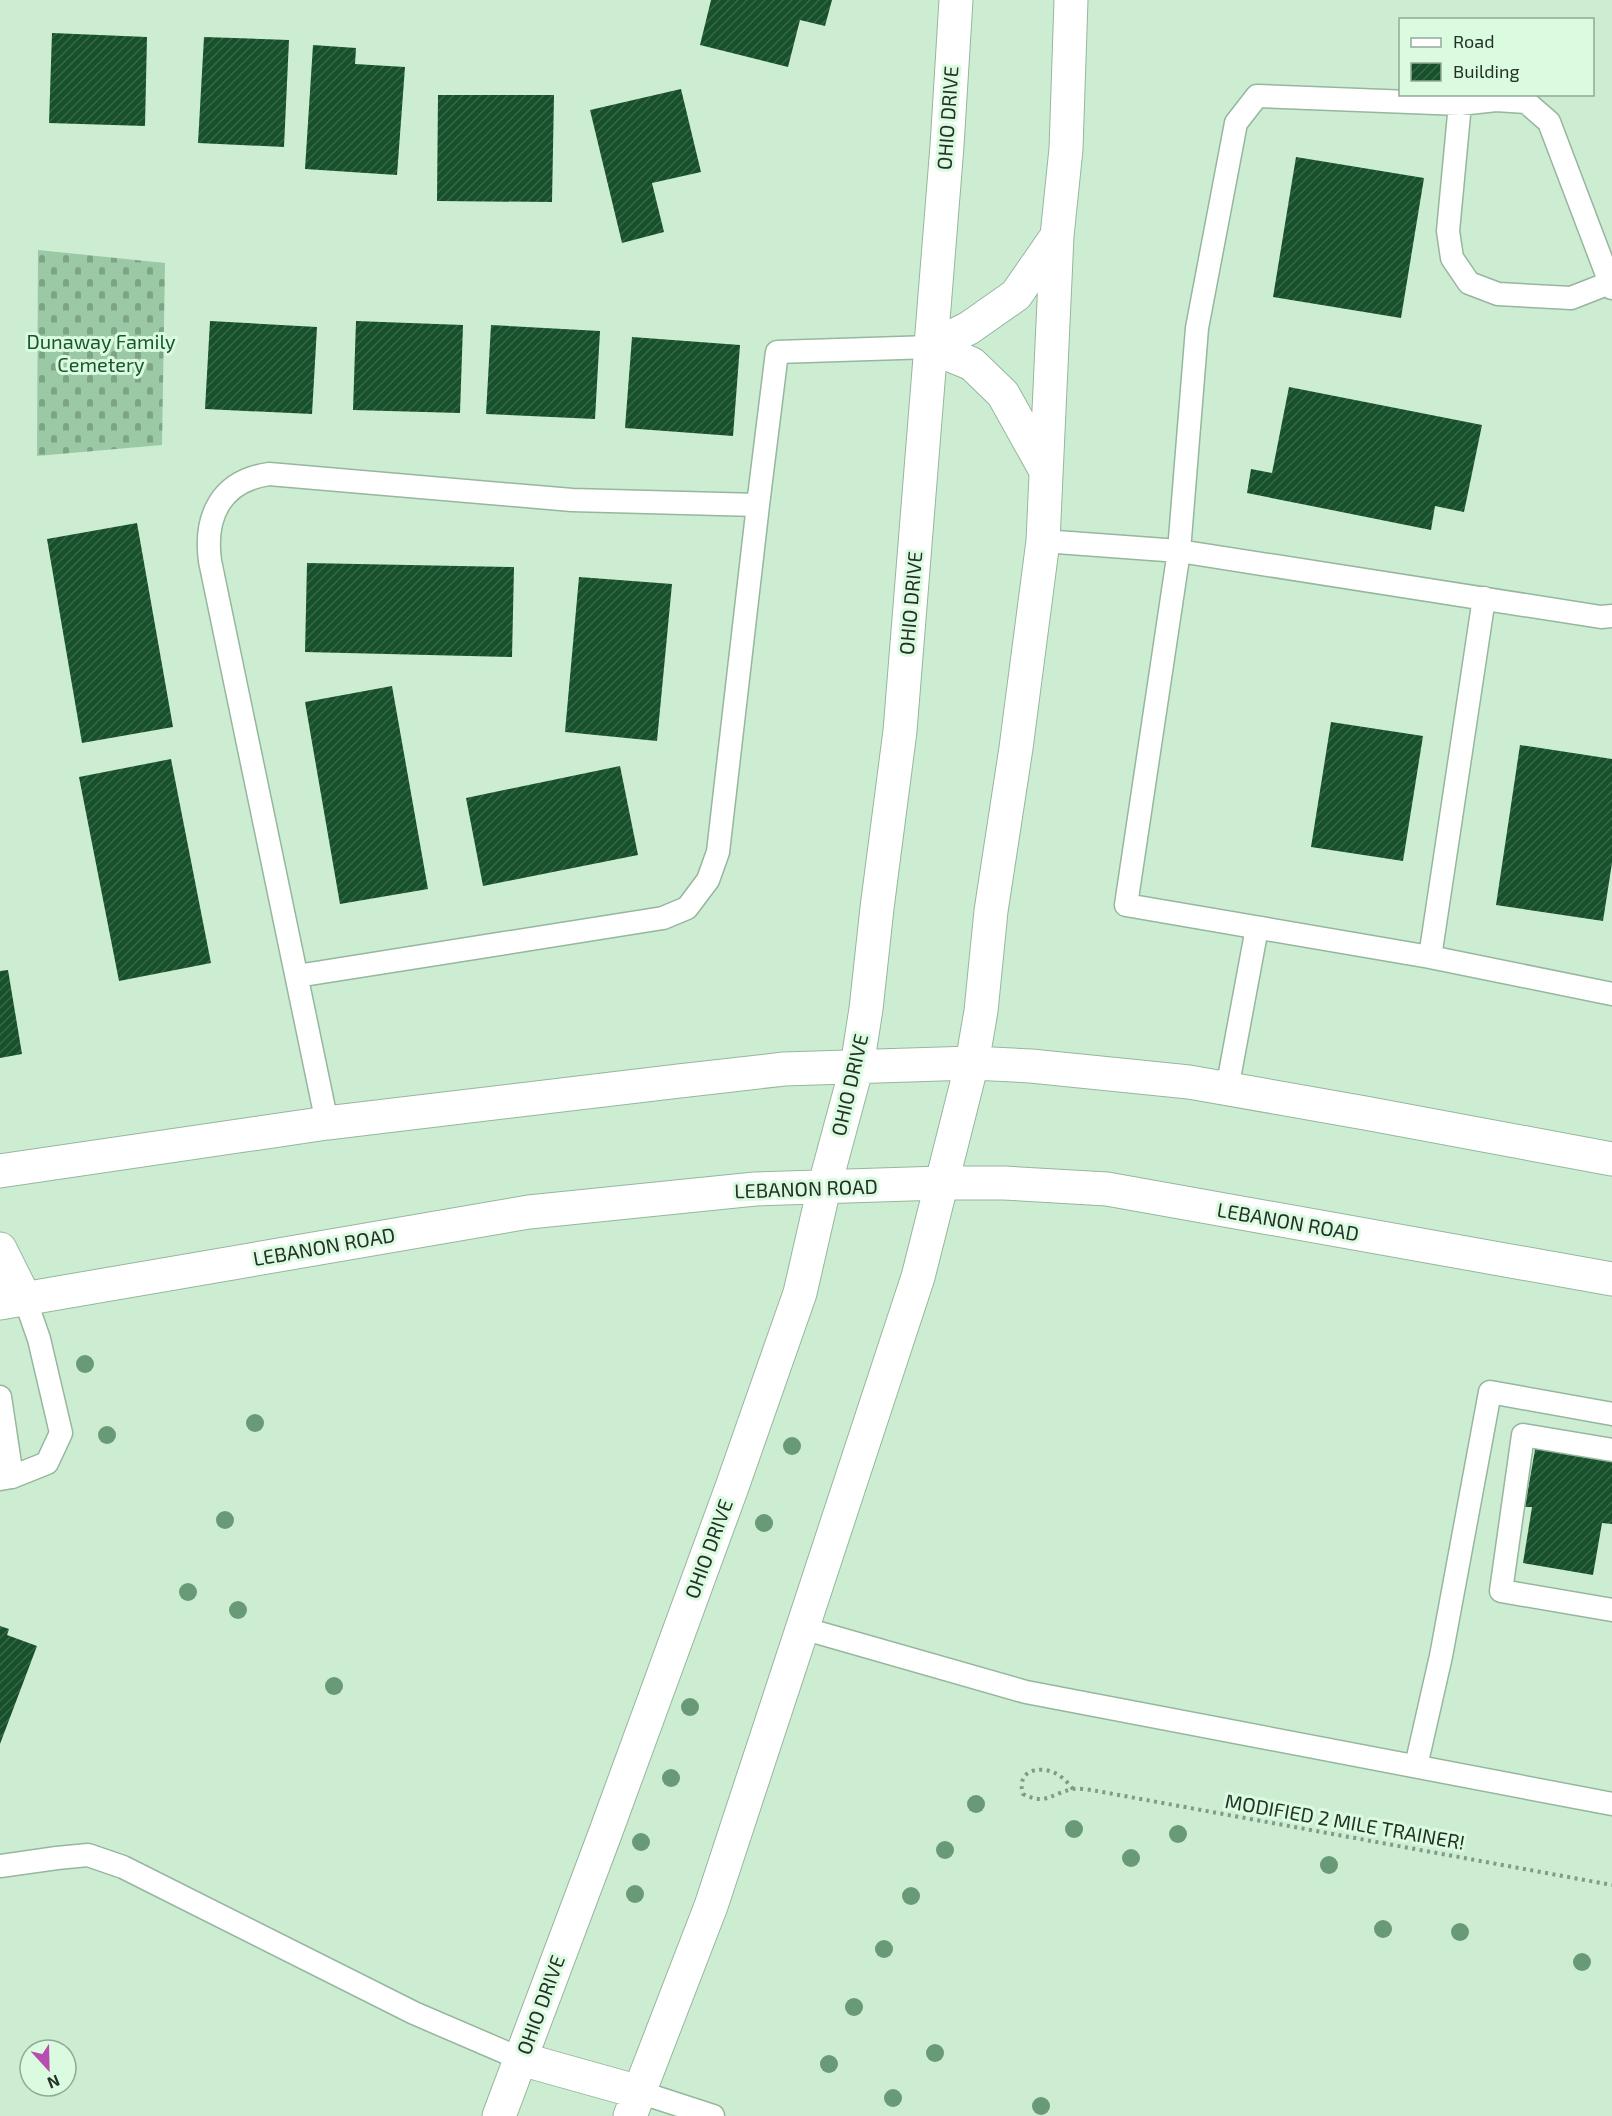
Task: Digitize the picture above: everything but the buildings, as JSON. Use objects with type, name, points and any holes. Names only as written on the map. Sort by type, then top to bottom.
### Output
[{"type":"main road","name":"OHIO DRIVE","points":[[499,2116],[707,1554],[800,1293],[824,1188],[857,1066],[900,731],[956,0]]},
{"type":"main road","points":[[521,2059],[635,2104],[711,1906],[918,1277],[972,1064],[1043,541],[1057,236],[1066,149],[1071,0]]},
{"type":"main road","points":[[931,347],[969,328],[1016,295],[1057,236]]},
{"type":"main road","points":[[931,347],[972,364],[1003,394],[1046,471]]},
{"type":"main road","points":[[0,1171],[327,1123],[784,1069],[972,1064],[1024,1066],[1189,1082],[1612,1159]]},
{"type":"main road","name":"LEBANON ROAD","points":[[12,1301],[529,1212],[755,1189],[941,1183],[1004,1183],[1107,1189],[1612,1279]]},
{"type":"main road","points":[[0,1249],[12,1301]]},
{"type":"lane","points":[[1460,104],[1448,231],[1452,258],[1469,283],[1498,294],[1571,298],[1611,284],[1549,122],[1526,102],[1496,100],[1460,104],[1257,96],[1236,123],[1197,328],[1179,551],[1126,905],[1430,957],[1612,994]]},
{"type":"lane","points":[[297,976],[663,918],[687,908],[708,880],[718,852],[777,352],[931,347]]},
{"type":"lane","points":[[327,1123],[208,544],[208,533],[214,512],[228,494],[246,480],[258,475],[286,474],[572,500],[758,505]]},
{"type":"lane","points":[[1043,541],[1179,551],[1601,617],[1612,616]]},
{"type":"lane","points":[[1430,957],[1484,598]]},
{"type":"lane","points":[[1227,1089],[1257,928]]},
{"type":"lane","points":[[0,1397],[6,1478],[47,1463],[61,1433],[39,1339],[12,1301]]},
{"type":"lane","points":[[1416,1766],[1441,1656],[1490,1392],[1612,1414]]},
{"type":"lane","points":[[1612,1450],[1523,1435],[1501,1591],[1612,1610]]},
{"type":"lane","points":[[802,1628],[1026,1692],[1612,1804]]},
{"type":"lane","points":[[0,1866],[57,1857],[88,1855],[123,1867],[414,2013],[521,2059]]},
{"type":"lane","points":[[635,2104],[713,2116]]},
{"type":"path","name":"MODIFIED 2 MILE TRAINER!","points":[[1074,1789],[1058,1774],[1041,1769],[1031,1771],[1023,1778],[1021,1786],[1023,1794],[1032,1799],[1043,1800],[1074,1789],[1097,1791],[1612,1885]]},
{"type":"green space","name":"Dunaway Family Cemetery","points":[[38,250],[165,263],[162,445],[37,456]]}]
